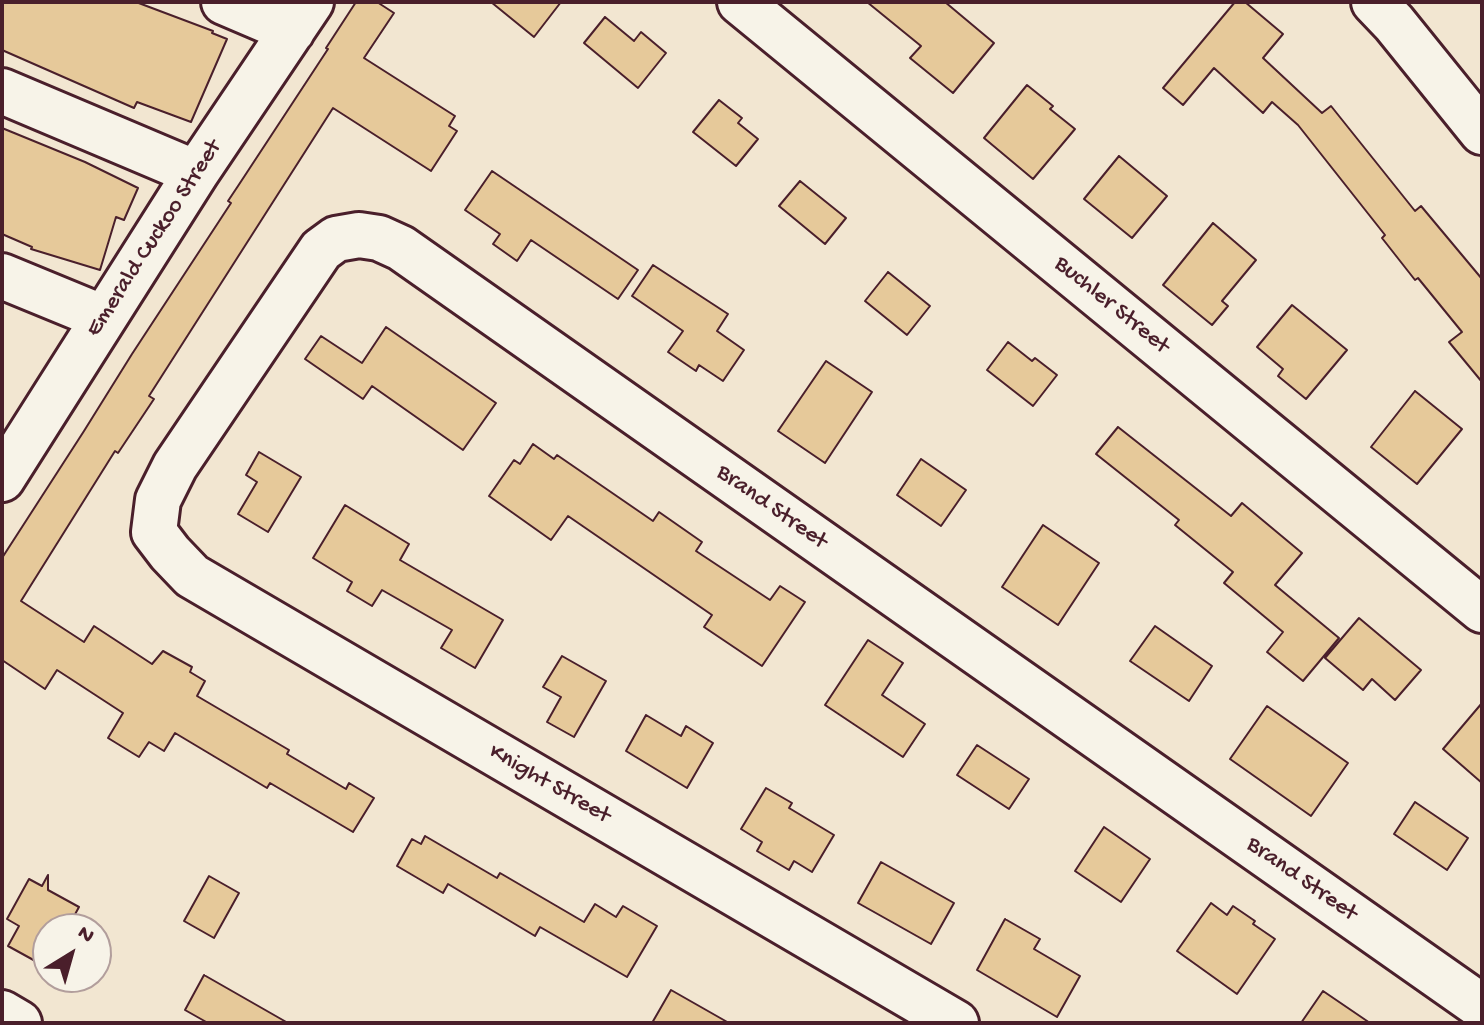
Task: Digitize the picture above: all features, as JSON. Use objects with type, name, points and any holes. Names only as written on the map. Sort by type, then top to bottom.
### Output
[{"type":"street","points":[[224,2],[302,16]]},
{"type":"street","name":"Buchler Street","points":[[740,2],[1482,610]]},
{"type":"street","points":[[1374,2],[1482,132]]},
{"type":"street","name":"Emerald Cuckoo Street","points":[[4,470],[196,173],[302,16]]},
{"type":"street","points":[[2,91],[196,173]]},
{"type":"street","name":"Brand Street","points":[[154,532],[158,500],[175,466],[321,250],[336,239],[359,235],[379,238],[401,248],[427,266],[1482,1007]]},
{"type":"street","points":[[2,276],[104,318]]},
{"type":"street","name":"Knight Street","points":[[154,532],[192,576],[956,1023]]},
{"type":"street","points":[[2,1013],[19,1023]]},
{"type":"building","points":[[2,2],[136,2],[227,39],[191,122],[137,102],[134,108],[2,50]]},
{"type":"building","points":[[356,2],[377,2],[394,13],[364,58],[455,116],[449,126],[457,131],[431,171],[333,108],[149,396],[154,399],[118,453],[115,451],[21,601],[84,642],[94,626],[152,664],[163,651],[192,667],[190,672],[205,681],[197,696],[289,750],[287,754],[346,789],[349,783],[374,798],[353,832],[270,783],[267,788],[175,733],[164,751],[149,742],[139,757],[108,738],[123,713],[57,670],[45,689],[2,660],[2,558],[231,203],[228,201]]},
{"type":"building","points":[[491,2],[561,2],[534,37]]},
{"type":"building","points":[[867,2],[945,2],[994,43],[953,93],[910,58],[921,46]]},
{"type":"building","points":[[1235,2],[1245,2],[1283,34],[1263,58],[1322,113],[1331,106],[1415,211],[1421,206],[1482,279],[1482,382],[1449,342],[1462,332],[1418,278],[1415,280],[1382,238],[1385,235],[1298,125],[1272,102],[1263,113],[1214,68],[1183,105],[1163,88]]},
{"type":"building","points":[[605,17],[634,41],[641,32],[666,53],[638,88],[584,43]]},
{"type":"building","points":[[1027,85],[1075,129],[1033,179],[984,138]]},
{"type":"building","points":[[719,100],[742,118],[738,123],[758,139],[736,166],[693,132]]},
{"type":"building","points":[[2,128],[138,188],[124,220],[116,217],[100,270],[31,249],[2,234]]},
{"type":"building","points":[[1119,156],[1167,196],[1132,238],[1084,199]]},
{"type":"building","points":[[492,171],[638,270],[618,299],[531,240],[517,261],[493,244],[500,234],[465,210]]},
{"type":"building","points":[[800,181],[846,218],[825,244],[779,206]]},
{"type":"building","points":[[1213,223],[1256,260],[1222,301],[1228,306],[1212,325],[1163,285]]},
{"type":"building","points":[[653,265],[728,314],[717,331],[744,350],[723,381],[699,365],[696,371],[668,352],[683,331],[632,296]]},
{"type":"building","points":[[888,272],[930,306],[907,335],[865,301]]},
{"type":"building","points":[[1292,305],[1347,350],[1306,399],[1278,376],[1283,369],[1257,347]]},
{"type":"building","points":[[386,327],[496,403],[463,450],[372,386],[363,399],[305,359],[321,336],[362,363]]},
{"type":"building","points":[[1008,342],[1057,375],[1033,406],[987,370]]},
{"type":"building","points":[[826,361],[872,392],[825,463],[778,431]]},
{"type":"building","points":[[1415,391],[1462,429],[1417,484],[1371,447]]},
{"type":"building","points":[[1118,427],[1231,516],[1242,503],[1302,553],[1275,585],[1339,638],[1303,681],[1267,652],[1283,632],[1224,583],[1233,572],[1175,525],[1179,520],[1096,454]]},
{"type":"building","points":[[533,444],[554,459],[557,455],[653,521],[659,512],[702,542],[696,551],[770,600],[780,586],[805,602],[762,666],[704,627],[712,615],[568,516],[551,540],[489,496],[514,460],[520,464]]},
{"type":"building","points":[[259,452],[301,477],[268,532],[238,514],[257,482],[246,475]]},
{"type":"building","points":[[921,459],[966,490],[941,526],[897,495]]},
{"type":"building","points":[[345,505],[409,544],[400,560],[503,620],[475,668],[441,648],[452,630],[382,590],[372,606],[347,591],[352,582],[313,558]]},
{"type":"building","points":[[1043,525],[1099,563],[1058,625],[1002,587]]},
{"type":"building","points":[[1359,618],[1421,670],[1395,700],[1372,679],[1363,690],[1325,658]]},
{"type":"building","points":[[1155,626],[1212,666],[1189,701],[1130,661]]},
{"type":"building","points":[[868,640],[903,663],[882,695],[925,724],[903,757],[825,705]]},
{"type":"building","points":[[562,656],[606,681],[574,737],[547,722],[561,697],[543,687]]},
{"type":"building","points":[[1482,703],[1482,783],[1443,749]]},
{"type":"building","points":[[1267,706],[1348,763],[1311,816],[1230,759]]},
{"type":"building","points":[[646,715],[681,736],[686,726],[713,743],[687,788],[626,751]]},
{"type":"building","points":[[977,745],[1029,779],[1009,809],[957,775]]},
{"type":"building","points":[[766,788],[792,803],[789,808],[834,835],[812,872],[794,861],[789,870],[757,851],[762,842],[741,829]]},
{"type":"building","points":[[1415,802],[1468,838],[1447,870],[1394,834]]},
{"type":"building","points":[[1104,827],[1150,859],[1121,902],[1075,871]]},
{"type":"building","points":[[425,836],[497,878],[500,873],[584,922],[595,904],[616,917],[623,906],[657,926],[627,977],[540,927],[535,936],[448,884],[443,893],[397,866],[412,839],[421,844]]},
{"type":"building","points":[[881,862],[954,903],[931,944],[858,903]]},
{"type":"building","points":[[48,875],[48,890],[79,907],[76,913],[32,913],[32,959],[8,946],[19,926],[7,919],[29,879],[42,886]]},
{"type":"building","points":[[209,876],[239,893],[214,938],[184,921]]},
{"type":"building","points":[[1211,903],[1227,915],[1233,906],[1275,939],[1237,994],[1177,951]]},
{"type":"building","points":[[1005,919],[1040,939],[1034,949],[1080,976],[1057,1017],[977,970]]},
{"type":"building","points":[[204,975],[288,1023],[208,1023],[185,1010]]},
{"type":"building","points":[[671,990],[729,1023],[652,1023]]},
{"type":"building","points":[[1323,991],[1370,1023],[1301,1023]]}]
